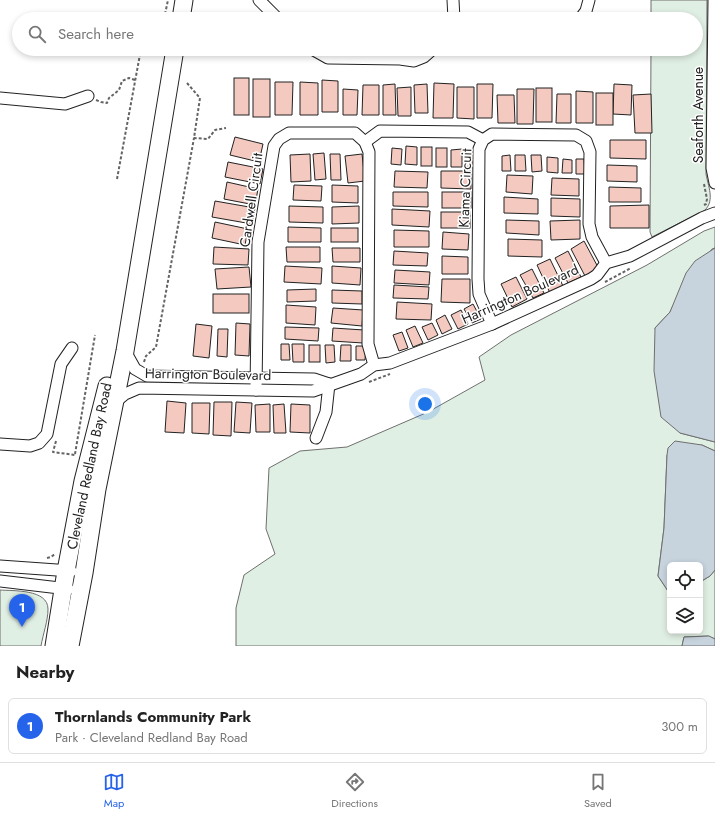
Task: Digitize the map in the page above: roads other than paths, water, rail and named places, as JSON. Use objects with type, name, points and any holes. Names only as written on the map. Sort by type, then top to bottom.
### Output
[{"type":"highway","points":[[181,12],[184,0]]},
{"type":"highway","name":"Cleveland Redland Bay Road","points":[[70,646],[84,573],[97,488],[125,351],[174,56]]},
{"type":"highway","name":"Cleveland Redland Bay Road","points":[[54,646],[83,481],[116,346],[135,288]]},
{"type":"street","points":[[259,0],[271,12]]},
{"type":"street","points":[[453,0],[454,12]]},
{"type":"street","points":[[585,12],[589,0]]},
{"type":"street","name":"Seaforth Avenue","points":[[714,0],[712,168],[715,183]]},
{"type":"street","points":[[324,56],[328,58],[400,59],[414,61],[425,56]]},
{"type":"street","points":[[0,98],[65,104],[88,96]]},
{"type":"street","points":[[374,365],[368,344],[369,152],[365,142],[380,131],[468,132],[483,140]]},
{"type":"street","name":"Cardwell Circuit","points":[[256,390],[258,242],[274,146],[279,139],[289,133],[355,133],[365,142]]},
{"type":"street","name":"Kiama Circuit","points":[[492,324],[479,294],[478,279],[479,149],[483,140],[492,134],[576,135],[586,141],[590,152],[589,224],[592,237],[606,263]]},
{"type":"street","points":[[606,263],[630,256],[715,212]]},
{"type":"street","name":"Harrington Boulevard","points":[[114,403],[125,394],[139,388],[313,391],[329,384],[361,374],[374,365],[390,363],[492,324],[591,279],[597,275],[606,263]]},
{"type":"street","points":[[0,444],[30,446],[39,443],[48,434],[61,364],[72,348]]},
{"type":"street","name":"Harrington Boulevard","points":[[125,351],[135,369],[147,376],[314,379],[329,384]]},
{"type":"street","points":[[316,438],[326,412],[329,384]]},
{"type":"street","points":[[0,566],[84,573]]},
{"type":"street","points":[[0,582],[81,590]]},
{"type":"place","name":"Thornlands Community Park","points":[[22,627]]}]
